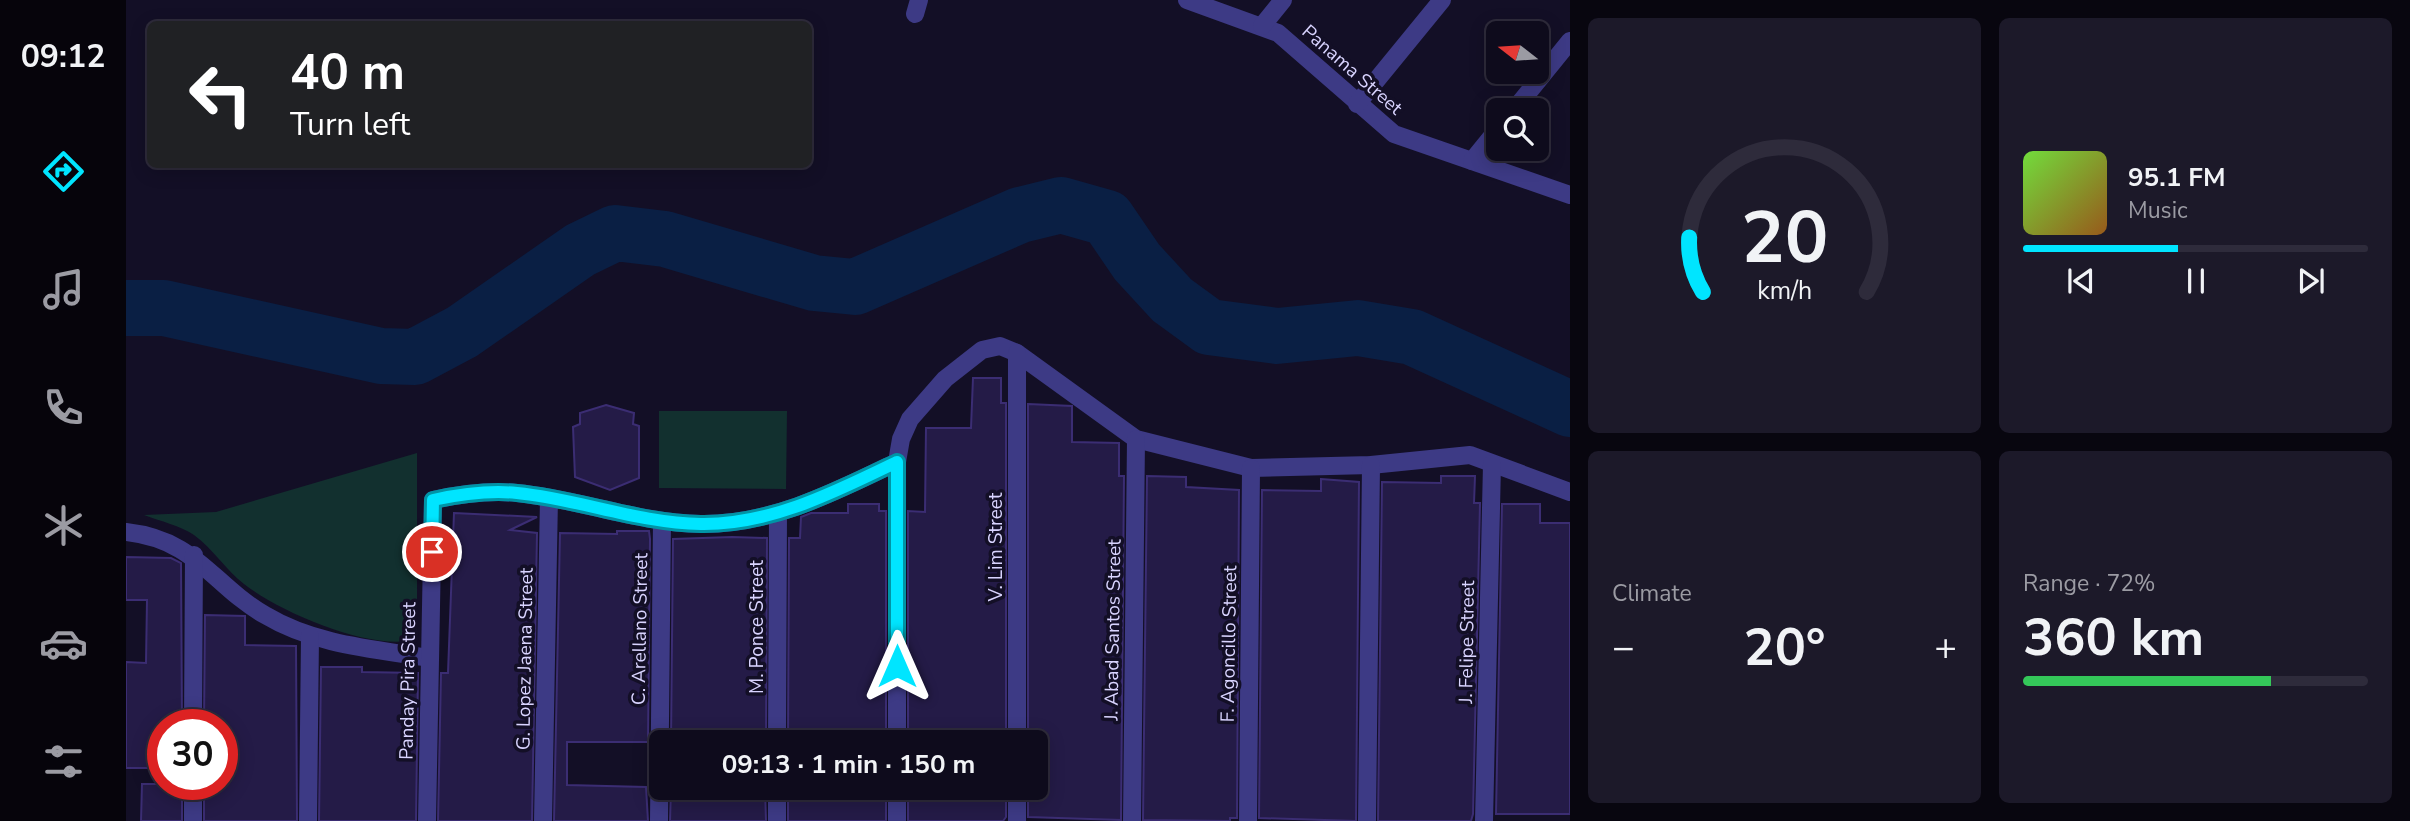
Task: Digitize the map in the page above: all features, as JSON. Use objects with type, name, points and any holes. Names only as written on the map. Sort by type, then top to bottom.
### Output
[{"type":"street","name":"Panama Street","points":[[1187,0],[1278,33],[1394,134],[1570,195]]},
{"type":"street","points":[[1262,26],[1283,0]]},
{"type":"street","points":[[1357,104],[1442,0]]},
{"type":"street","points":[[1524,98],[1570,41]]},
{"type":"street","points":[[1472,161],[1486,144]]},
{"type":"street","points":[[897,730],[897,462],[901,439],[910,419],[945,379],[982,350],[1000,346],[1017,353],[1136,439],[1251,468],[1371,465],[1470,455],[1570,492]]},
{"type":"street","name":"V. Lim Street","points":[[1017,353],[1017,730]]},
{"type":"street","name":"J. Abad Santos Street","points":[[1132,821],[1136,439]]},
{"type":"street","points":[[549,498],[662,521],[702,524],[747,521],[778,513],[897,462]]},
{"type":"street","name":"J. Felipe Street","points":[[1484,821],[1492,464]]},
{"type":"street","points":[[1367,821],[1371,465]]},
{"type":"street","name":"F. Agoncillo Street","points":[[1248,821],[1251,468]]},
{"type":"street","name":"Panday Pira Street","points":[[427,821],[433,500],[475,492],[517,493],[549,498]]},
{"type":"street","name":"G. Lopez Jaena Street","points":[[542,821],[549,498]]},
{"type":"street","name":"M. Ponce Street","points":[[777,730],[778,513]]},
{"type":"street","name":"C. Arellano Street","points":[[659,821],[662,521]]},
{"type":"street","points":[[126,532],[158,538],[194,555],[265,615],[310,636],[354,647],[430,658]]},
{"type":"street","points":[[193,709],[194,555]]},
{"type":"street","points":[[308,821],[310,636]]},
{"type":"street","points":[[193,800],[193,821]]},
{"type":"street","points":[[777,800],[777,821]]},
{"type":"street","points":[[897,800],[897,821]]},
{"type":"street","points":[[1017,800],[1017,821]]},
{"type":"green space","points":[[659,411],[787,411],[786,489],[659,488]]},
{"type":"green space","points":[[417,453],[417,634],[413,640],[394,642],[373,639],[349,634],[301,617],[244,584],[194,535],[144,515],[216,512]]},
{"type":"building","points":[[973,378],[1001,378],[1001,403],[1006,403],[1006,730],[908,730],[908,511],[925,512],[926,428],[971,428]]},
{"type":"building","points":[[1028,404],[1072,406],[1072,442],[1119,443],[1119,476],[1124,476],[1121,820],[1028,817],[1028,800],[1048,800],[1048,730],[1028,730]]},
{"type":"building","points":[[606,405],[634,413],[633,424],[639,426],[639,478],[610,490],[575,477],[573,427],[580,424],[580,413]]},
{"type":"building","points":[[1147,476],[1186,477],[1186,487],[1239,490],[1237,818],[1230,818],[1230,821],[1143,820]]},
{"type":"building","points":[[1441,476],[1475,476],[1474,503],[1480,503],[1473,814],[1471,821],[1378,821],[1382,482],[1441,483]]},
{"type":"building","points":[[1321,479],[1359,482],[1356,821],[1259,818],[1262,490],[1321,491]]},
{"type":"building","points":[[848,504],[879,504],[879,511],[886,511],[886,730],[788,730],[789,538],[800,538],[801,517],[811,513],[848,513]]},
{"type":"building","points":[[1502,504],[1540,504],[1540,523],[1570,523],[1570,814],[1496,814]]},
{"type":"building","points":[[454,513],[537,517],[510,530],[537,533],[532,821],[438,821],[441,673],[448,673]]},
{"type":"building","points":[[617,531],[649,531],[648,742],[567,742],[567,785],[646,787],[648,821],[554,821],[560,533],[617,534]]},
{"type":"building","points":[[767,538],[766,730],[671,730],[673,539]]},
{"type":"building","points":[[126,557],[171,558],[181,563],[182,709],[147,709],[147,768],[126,768],[126,662],[146,663],[147,600],[126,600]]},
{"type":"building","points":[[205,615],[245,616],[245,645],[296,646],[297,821],[204,821],[204,800],[238,800],[238,709],[204,709]]},
{"type":"building","points":[[321,667],[362,667],[362,672],[418,673],[416,821],[319,821]]},
{"type":"building","points":[[142,784],[147,784],[147,800],[182,800],[182,821],[141,821]]},
{"type":"building","points":[[671,800],[765,800],[766,821],[670,821]]},
{"type":"building","points":[[788,800],[886,800],[886,821],[788,821]]},
{"type":"building","points":[[908,800],[1006,800],[1006,817],[1003,821],[908,821]]},
{"type":"waterway","points":[[126,308],[164,308],[381,356],[415,357],[462,332],[580,250],[615,233],[665,239],[814,283],[855,287],[1020,215],[1061,205],[1107,218],[1137,262],[1172,300],[1209,327],[1277,336],[1358,328],[1412,337],[1570,409]]},
{"type":"route","points":[[432,552],[433,500],[475,492],[517,493],[662,521],[702,524],[747,521],[812,500],[897,462],[897,666]]}]
